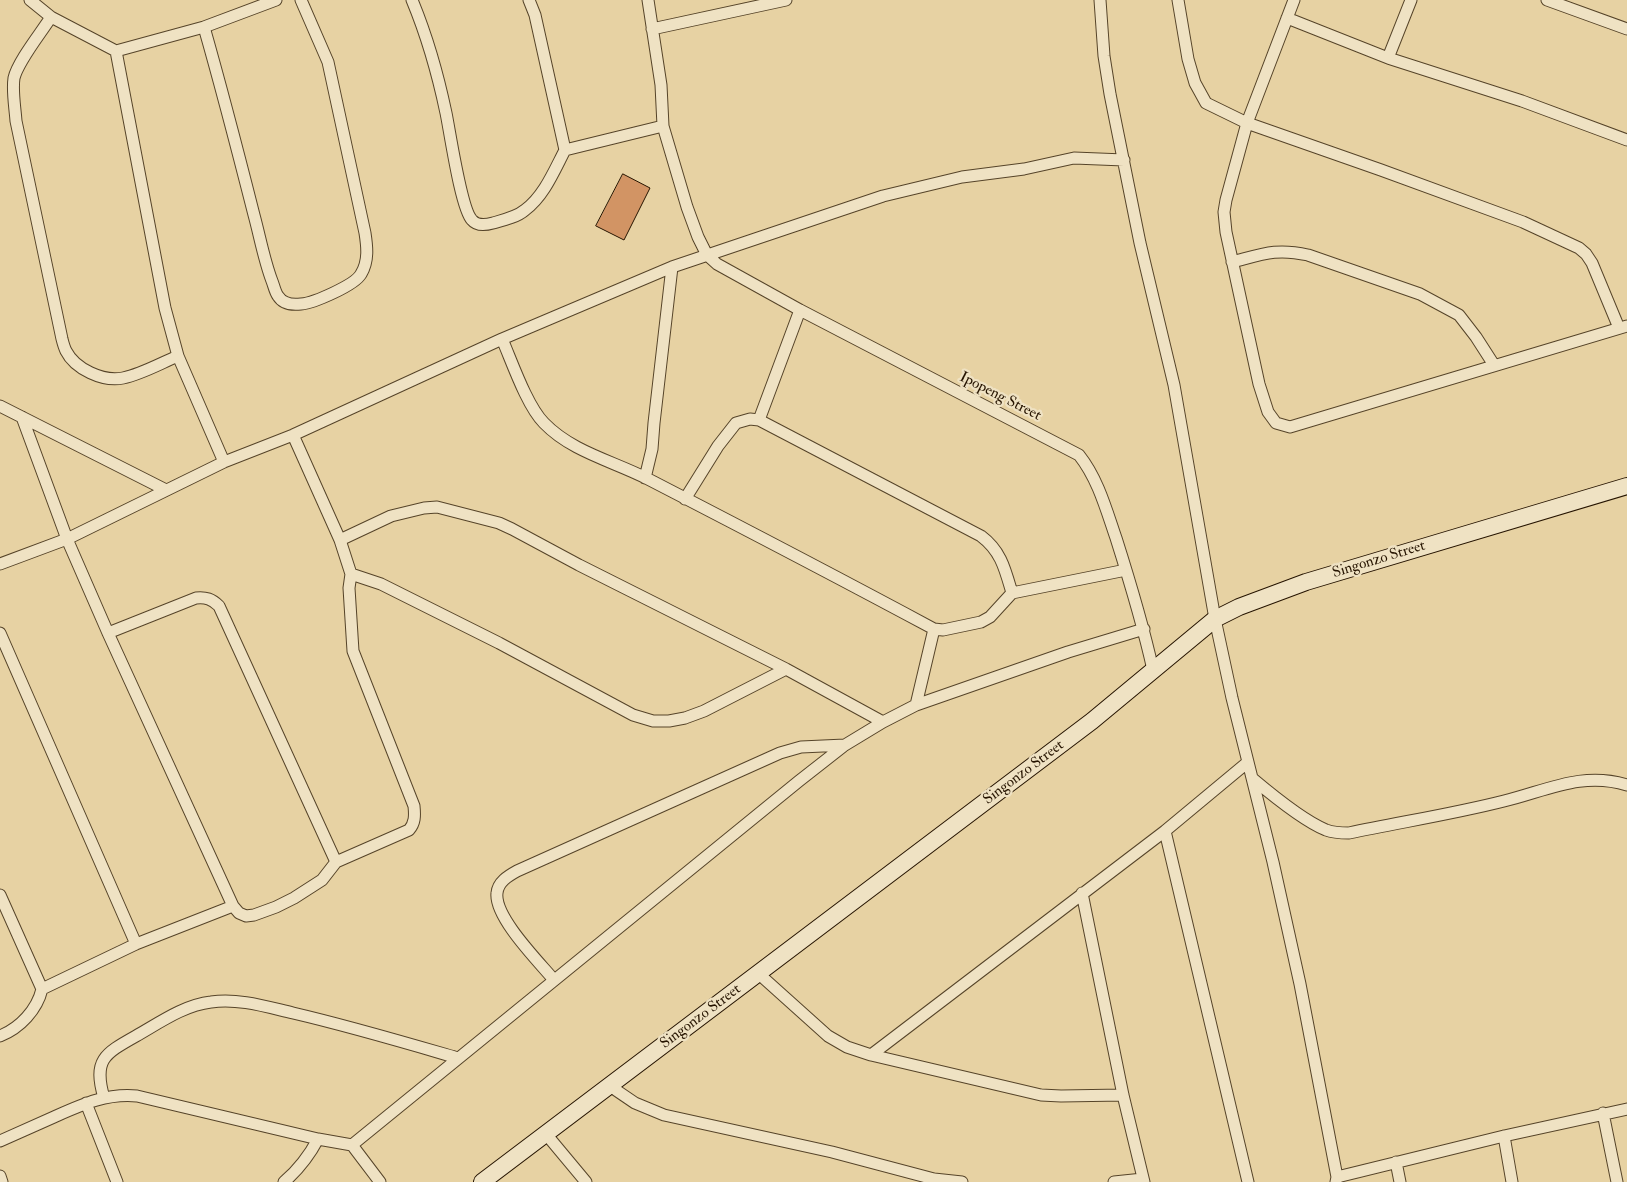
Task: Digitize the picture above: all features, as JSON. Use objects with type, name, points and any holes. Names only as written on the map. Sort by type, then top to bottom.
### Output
[{"type":"street","points":[[30,0],[51,17],[116,51],[204,27],[276,0]]},
{"type":"street","points":[[204,27],[232,126],[268,271],[278,296],[286,303],[304,304],[332,294],[352,283],[360,276],[367,248],[328,62],[301,0]]},
{"type":"street","points":[[412,0],[429,47],[446,112],[456,170],[468,213],[471,220],[479,224],[489,224],[507,219],[525,211],[549,181],[565,150],[530,0]]},
{"type":"street","points":[[648,0],[661,85],[663,126],[687,207],[707,255]]},
{"type":"street","points":[[652,29],[786,0]]},
{"type":"street","points":[[1100,0],[1104,56],[1110,94],[1140,243],[1174,385],[1215,619],[1300,984],[1337,1180],[1396,1162],[1627,1109]]},
{"type":"street","points":[[1178,0],[1188,59],[1195,83],[1206,103],[1246,123],[1523,222],[1579,248],[1592,263],[1623,327],[1290,427],[1276,423],[1268,412],[1259,384],[1232,262],[1224,212],[1246,123],[1294,0]]},
{"type":"street","points":[[1388,58],[1411,0]]},
{"type":"street","points":[[1547,0],[1627,29]]},
{"type":"street","points":[[51,17],[19,66],[14,84],[16,121],[66,351],[79,366],[101,376],[111,378],[123,378],[178,356]]},
{"type":"street","points":[[1287,18],[1388,58],[1522,101],[1627,140]]},
{"type":"street","points":[[116,51],[164,308],[178,356],[224,462]]},
{"type":"street","points":[[565,150],[663,126]]},
{"type":"street","points":[[0,564],[67,539],[224,462],[293,434],[502,339],[672,267],[883,196],[962,177],[1024,169],[1074,158],[1124,160]]},
{"type":"street","points":[[1232,262],[1274,251],[1290,251],[1308,255],[1420,294],[1459,315],[1494,365]]},
{"type":"street","name":"Ipopeng Street","points":[[707,255],[717,264],[800,310],[1079,455],[1088,467],[1098,488],[1144,629],[1153,670]]},
{"type":"street","points":[[645,478],[652,449],[672,267]]},
{"type":"street","points":[[760,420],[800,310]]},
{"type":"street","points":[[502,339],[530,402],[544,423],[556,433],[584,451],[645,478],[934,629],[943,630],[982,622],[990,618],[1012,593],[1126,570]]},
{"type":"street","points":[[0,406],[166,490]]},
{"type":"street","points":[[22,418],[67,539],[108,634],[233,906],[239,913],[246,916],[276,907],[294,898],[322,880],[336,862],[409,830],[413,826],[415,814],[414,806],[401,772],[352,651],[349,588],[351,574],[340,540],[293,434]]},
{"type":"street","points":[[685,499],[718,446],[736,423],[750,419],[760,420],[981,536],[992,544],[1000,556],[1012,593]]},
{"type":"street","name":"Singonzo Street","points":[[482,1182],[1092,721],[1215,619],[1239,607],[1306,582],[1627,486]]},
{"type":"street","points":[[340,540],[391,516],[424,508],[437,507],[499,523],[786,669],[883,722]]},
{"type":"street","points":[[351,574],[382,584],[508,648],[633,715],[653,721],[669,721],[698,714],[786,669]]},
{"type":"street","points":[[108,634],[196,598],[202,597],[213,601],[219,606],[336,862]]},
{"type":"street","points":[[916,705],[934,629]]},
{"type":"street","points":[[352,1145],[845,745],[916,705],[1068,652],[1144,629]]},
{"type":"street","points":[[0,633],[136,944]]},
{"type":"street","points":[[554,980],[504,920],[498,906],[497,892],[503,879],[516,871],[780,753],[801,747],[845,745]]},
{"type":"street","points":[[871,1055],[1165,831],[1248,762]]},
{"type":"street","points":[[1253,779],[1275,797],[1325,830],[1338,833],[1349,833],[1504,801],[1568,782],[1595,779],[1612,780],[1627,785]]},
{"type":"street","points":[[1165,831],[1248,1182]]},
{"type":"street","points":[[1082,893],[1123,1095],[1144,1180],[1114,1182]]},
{"type":"street","points":[[0,895],[42,989],[40,997],[25,1019],[12,1031],[0,1036]]},
{"type":"street","points":[[42,989],[136,944],[233,906]]},
{"type":"street","points":[[759,974],[828,1036],[847,1047],[871,1055],[1041,1095],[1123,1095]]},
{"type":"street","points":[[104,1098],[99,1081],[100,1070],[107,1055],[185,1009],[210,1002],[240,1001],[282,1010],[338,1023],[458,1058]]},
{"type":"street","points":[[610,1086],[635,1102],[664,1115],[832,1152],[934,1179],[962,1182]]},
{"type":"street","points":[[0,1141],[86,1103],[119,1095],[137,1096],[318,1139],[352,1145],[380,1182]]},
{"type":"street","points":[[86,1103],[117,1182]]},
{"type":"street","points":[[1603,1113],[1617,1182]]},
{"type":"street","points":[[546,1134],[586,1182]]},
{"type":"street","points":[[1504,1136],[1512,1182]]},
{"type":"street","points":[[284,1182],[296,1171],[311,1152],[318,1139]]},
{"type":"street","points":[[1396,1162],[1400,1182]]},
{"type":"street","points":[[0,1176],[2,1182]]},
{"type":"building","points":[[623,174],[650,188],[624,240],[596,226]]}]
